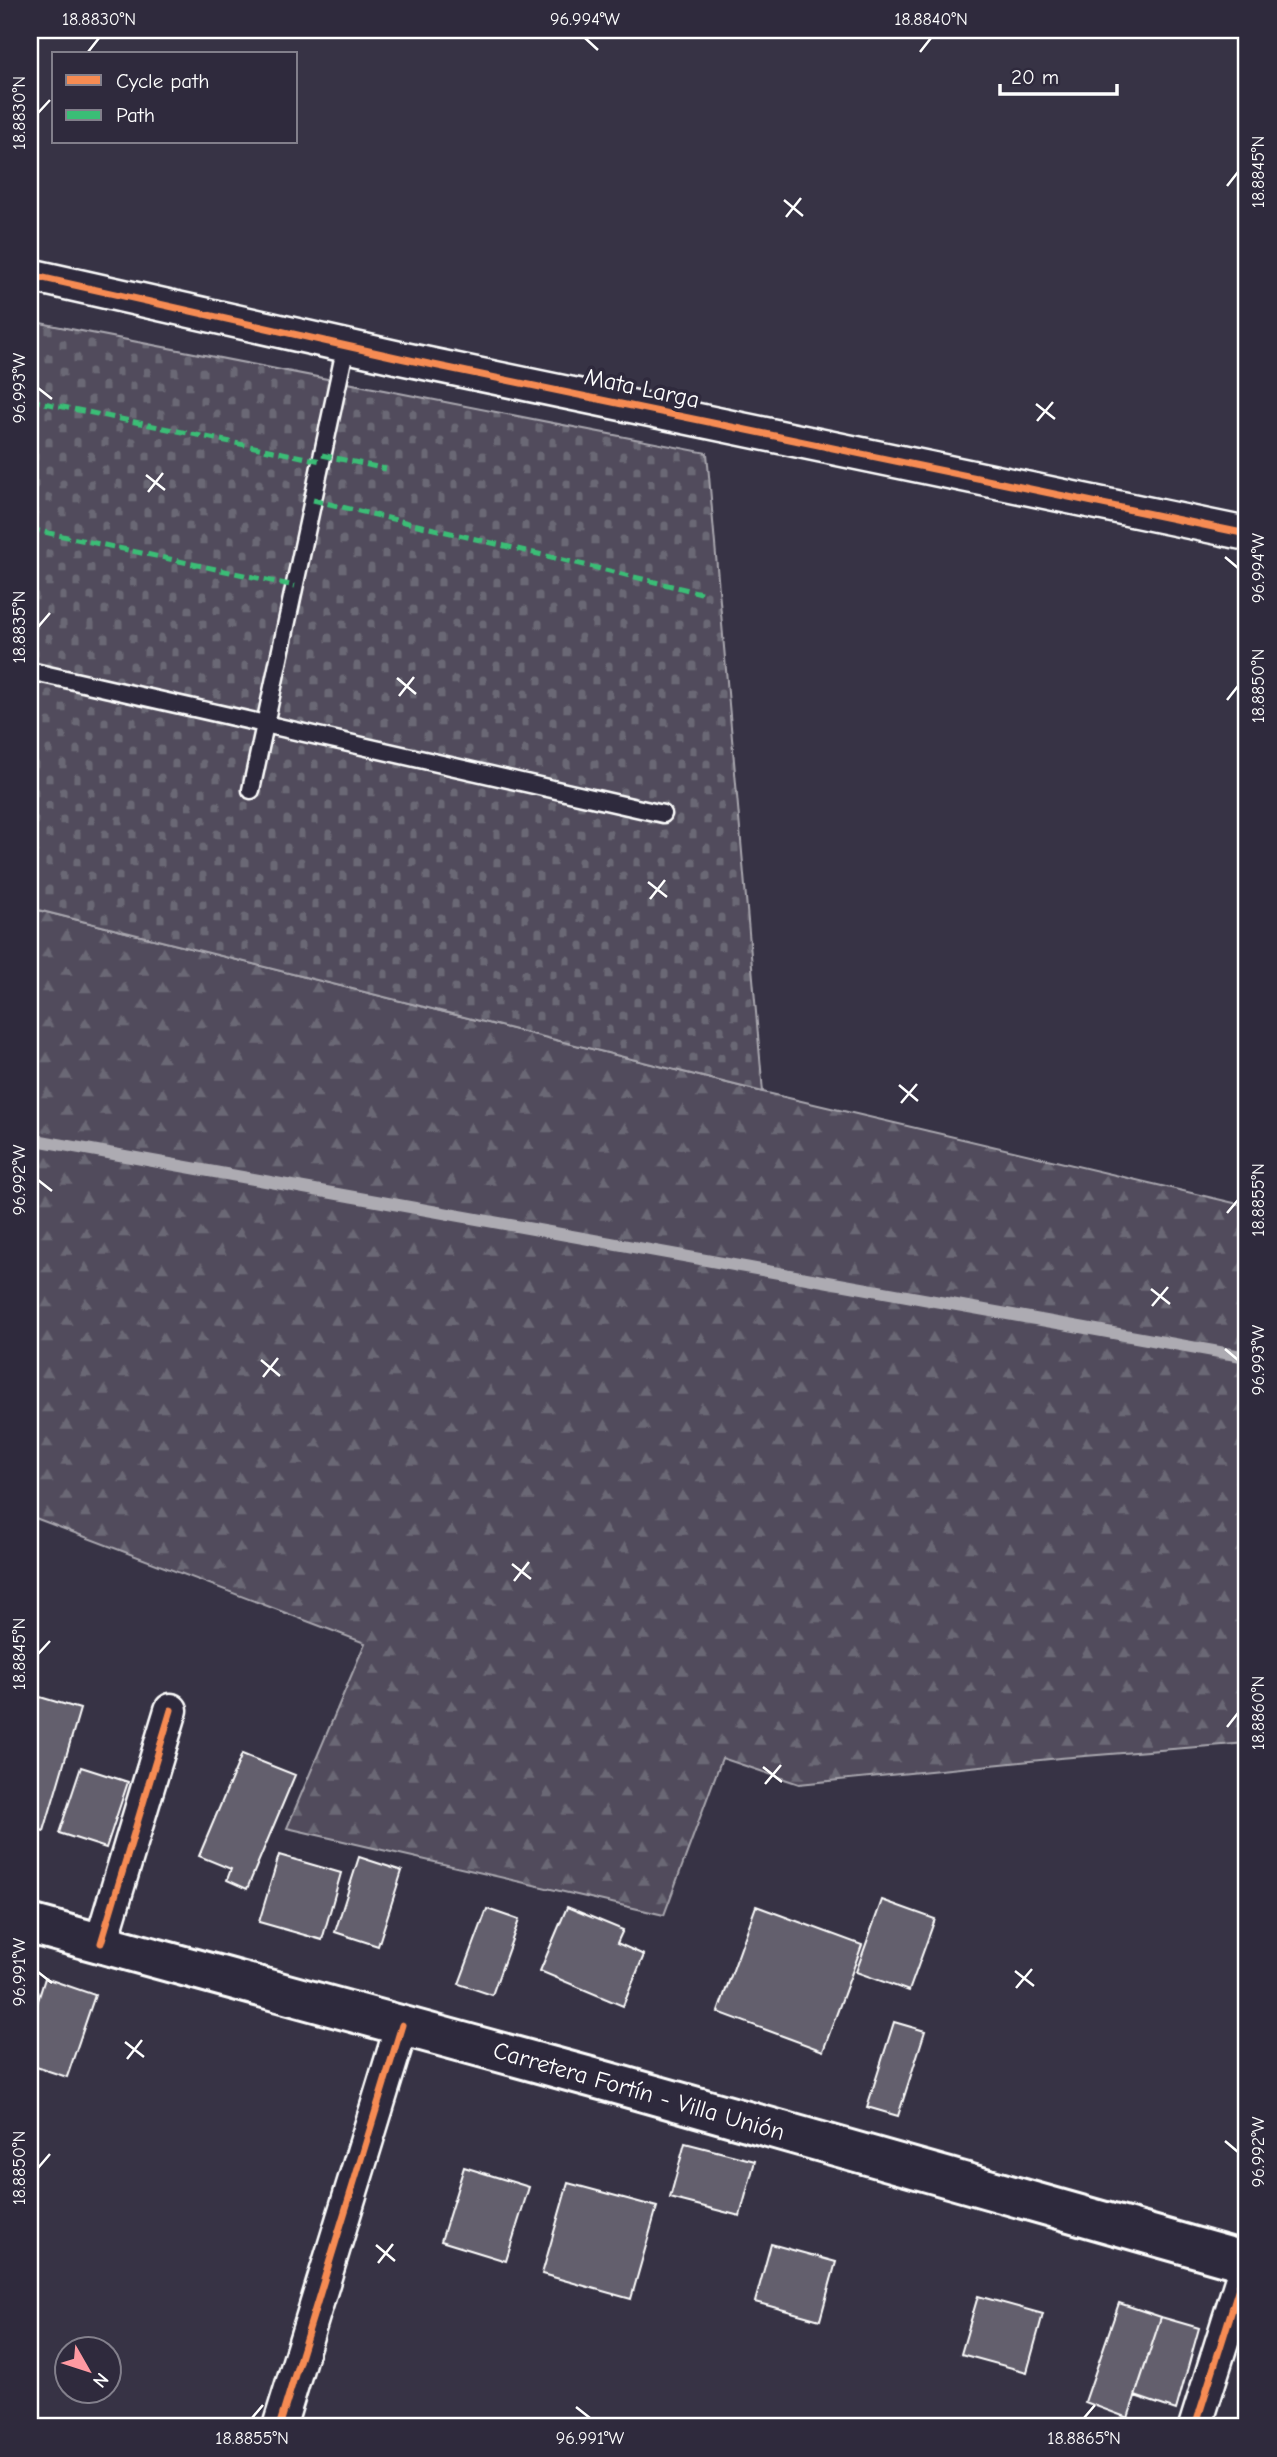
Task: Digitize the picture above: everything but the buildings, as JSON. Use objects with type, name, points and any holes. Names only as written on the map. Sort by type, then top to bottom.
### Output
[{"type":"main road","name":"Carretera Fortín - Villa Unión","points":[[30,1924],[402,2025],[1247,2262]]},
{"type":"street","name":"Mata Larga","points":[[30,275],[346,345],[1247,534]]},
{"type":"street","points":[[101,1943],[172,1710]]},
{"type":"street","points":[[279,2427],[402,2025]]},
{"type":"street","points":[[1195,2427],[1247,2262]]},
{"type":"lane","points":[[251,790],[346,345]]},
{"type":"lane","points":[[30,671],[663,814]]},
{"type":"green space","points":[[30,321],[707,453],[763,1092],[30,908]]},
{"type":"green space","points":[[30,908],[763,1092],[1247,1206],[1247,1743],[1060,1758],[799,1784],[722,1758],[664,1915],[287,1828],[365,1643],[30,1516]]},
{"type":"waterway","points":[[30,1139],[1247,1357]]},
{"type":"marked path","points":[[30,400],[321,461]]},
{"type":"marked path","points":[[322,455],[386,469]]},
{"type":"marked path","points":[[313,500],[701,593]]},
{"type":"marked path","points":[[30,529],[295,586]]},
{"type":"cycle path","points":[[30,275],[400,358],[1247,534]]},
{"type":"cycle path","points":[[101,1943],[171,1710]]},
{"type":"cycle path","points":[[279,2427],[402,2025]]},
{"type":"cycle path","points":[[1195,2427],[1247,2262]]}]
